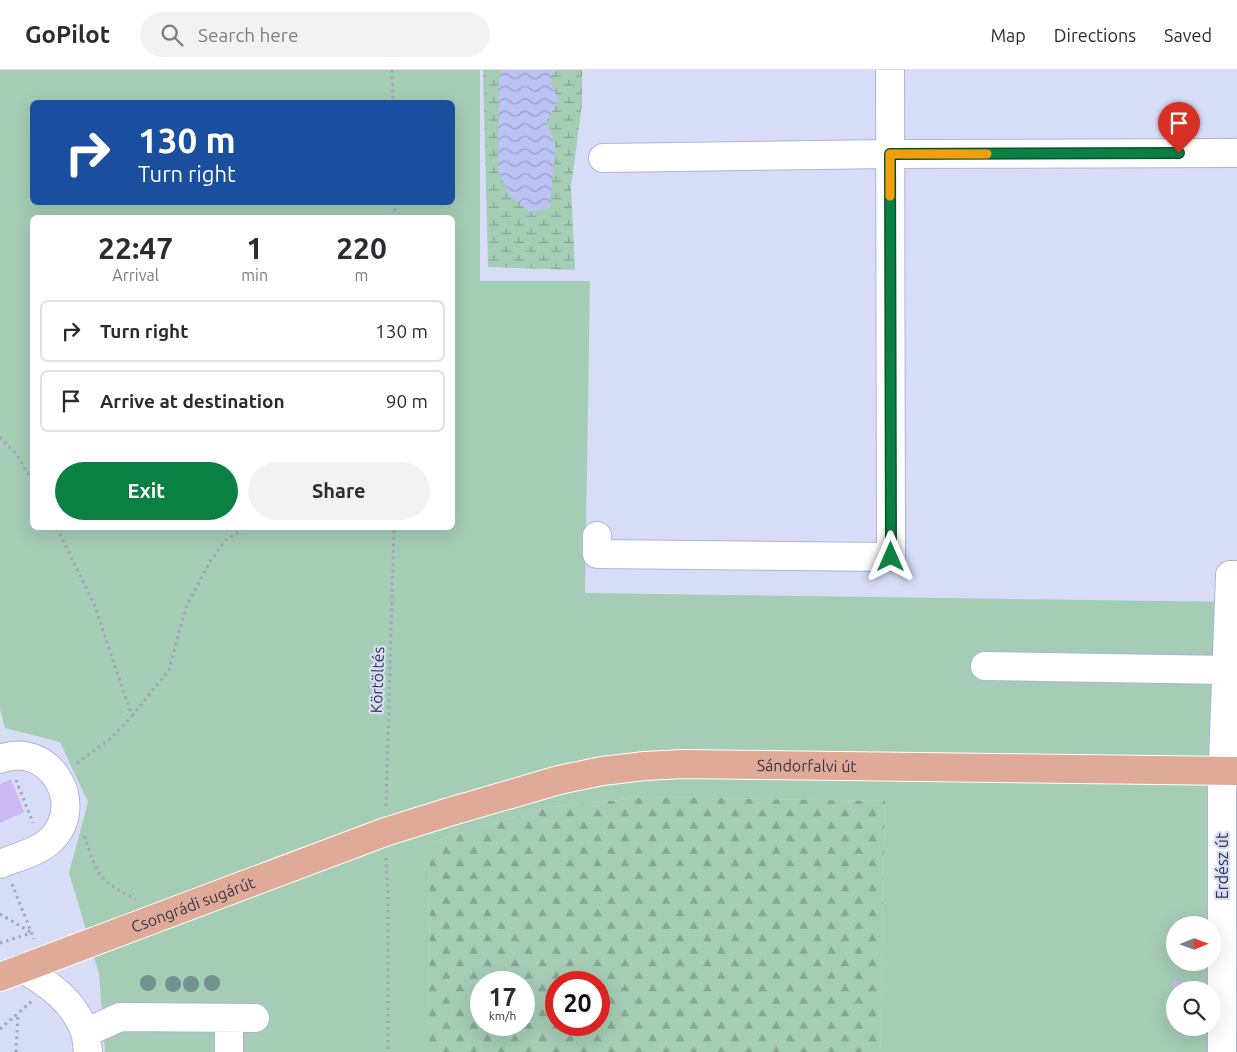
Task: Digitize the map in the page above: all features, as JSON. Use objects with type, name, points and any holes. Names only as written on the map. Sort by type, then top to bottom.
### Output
[{"type":"main road","name":"Sándorfalvi út","points":[[385,841],[559,780],[602,771],[645,766],[740,764],[1230,771]]},
{"type":"main road","name":"Csongrádi sugárút","points":[[29,973],[158,918],[385,841]]},
{"type":"street","points":[[597,536],[597,554],[891,557],[890,70]]},
{"type":"street","points":[[603,158],[890,154],[1237,153]]},
{"type":"street","name":"Erdész út","points":[[1222,1052],[1222,790],[1230,771],[1226,670],[1230,575],[1237,575]]},
{"type":"street","points":[[985,666],[1226,670]]},
{"type":"street","points":[[2,863],[43,846],[58,831],[65,810],[63,788],[58,778],[40,762],[18,756],[3,758]]},
{"type":"street","points":[[29,973],[70,1006],[87,1042],[120,1017],[242,1018],[229,1052]]},
{"type":"path","points":[[392,70],[393,100]]},
{"type":"path","points":[[0,437],[17,455],[30,477]]},
{"type":"path","points":[[58,530],[94,604],[132,716]]},
{"type":"path","points":[[58,778],[111,738],[132,716],[169,670],[186,607],[211,560],[225,541],[241,530]]},
{"type":"path","name":"Körtöltés","points":[[388,1052],[388,894],[385,841],[394,530]]},
{"type":"path","points":[[3,758],[43,846]]},
{"type":"path","points":[[65,810],[76,813],[97,873],[112,887],[138,900],[158,918]]},
{"type":"path","points":[[2,863],[32,933],[29,973],[18,1013],[16,1052]]},
{"type":"path","points":[[0,914],[32,933]]},
{"type":"path","points":[[0,943],[32,933]]},
{"type":"path","points":[[0,1029],[18,1013]]},
{"type":"green space","points":[[0,70],[480,70],[480,281],[590,281],[585,593],[1237,602],[1237,1052],[880,1052],[885,801],[648,797],[544,808],[430,843],[429,1052],[105,1052],[99,974],[69,873],[88,802],[60,742],[5,728],[0,709]]},
{"type":"green space","points":[[483,70],[502,70],[499,77],[555,146],[546,121],[559,100],[552,88],[552,74],[556,70],[582,70],[582,104],[571,187],[575,270],[488,267]]},
{"type":"green space","points":[[648,797],[885,801],[880,1052],[429,1052],[430,843],[544,808]]},
{"type":"water","points":[[502,70],[556,70],[552,74],[552,88],[559,100],[546,121],[555,146],[550,208],[530,212],[509,195],[498,169],[499,77]]},
{"type":"building","points":[[11,779],[24,812],[0,823],[0,784]]},
{"type":"slow traffic","points":[[890,196],[890,154],[987,154]]},
{"type":"route","points":[[891,557],[890,154],[1179,153]]}]
